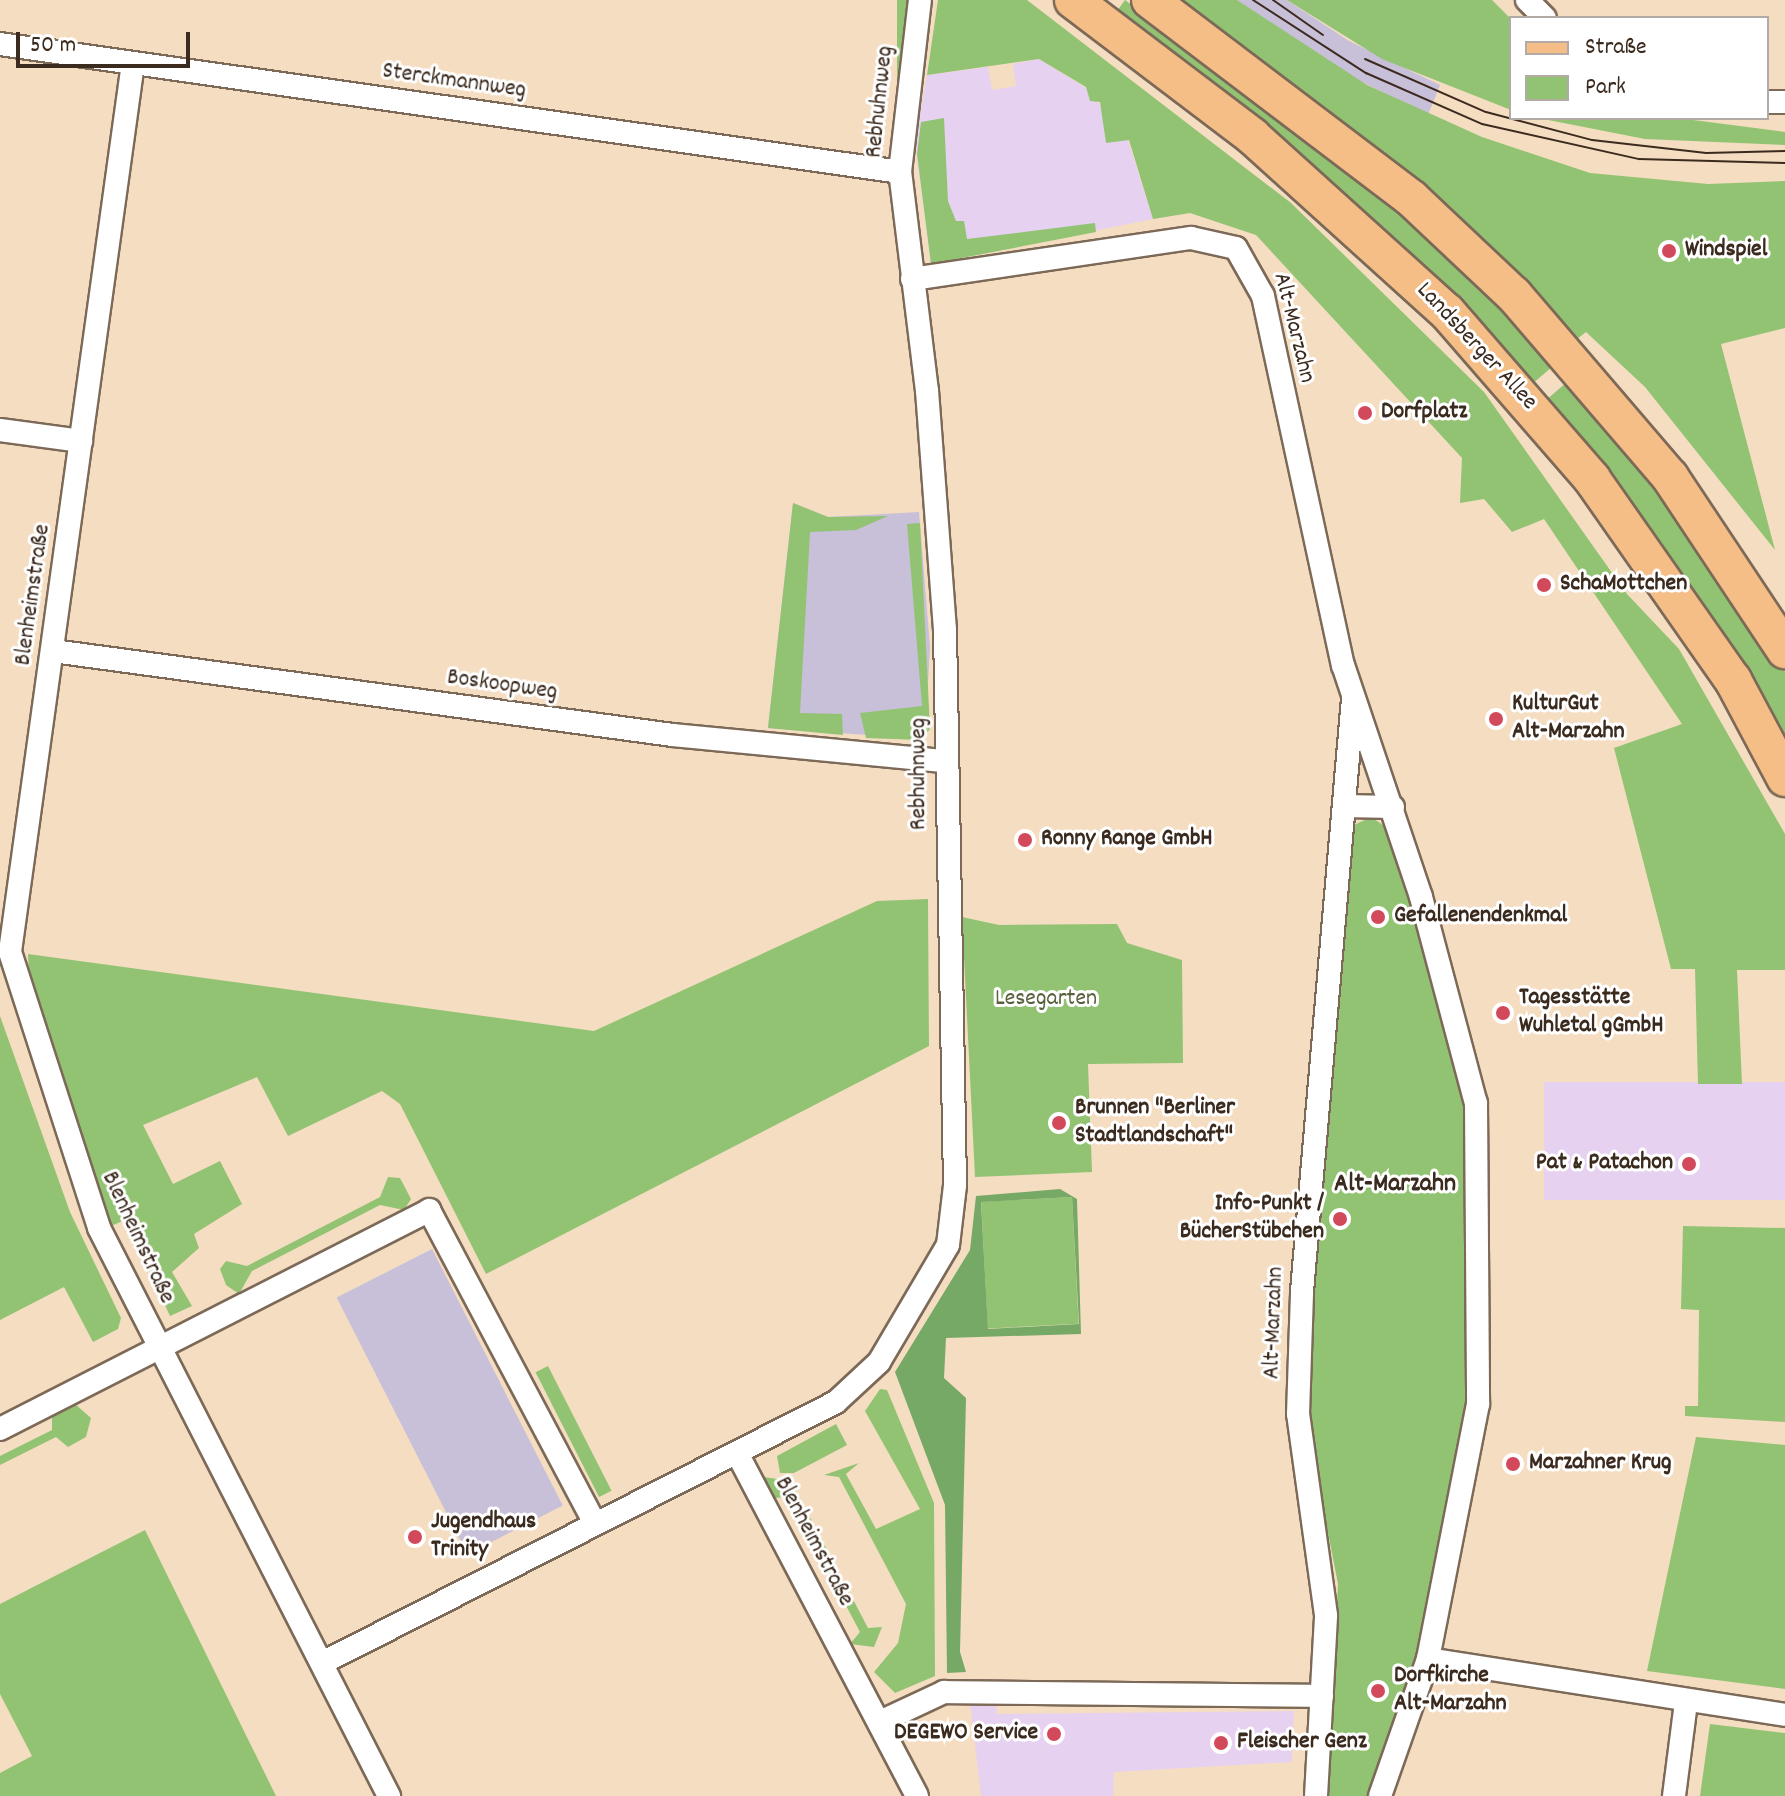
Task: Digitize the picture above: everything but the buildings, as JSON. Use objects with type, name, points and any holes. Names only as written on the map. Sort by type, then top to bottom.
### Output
[{"type":"main road","name":"Landsberger Allee","points":[[1073,0],[1252,136],[1447,312],[1618,514],[1733,680],[1785,778]]},
{"type":"main road","points":[[1150,0],[1412,199],[1514,295],[1670,477],[1785,650]]},
{"type":"street","name":"Rebhuhnweg","points":[[737,1453],[854,1386],[906,1322],[948,1245],[955,1185],[945,630],[900,172],[920,0]]},
{"type":"street","points":[[1527,0],[1543,16]]},
{"type":"street","name":"Sterckmannweg","points":[[0,44],[900,172]]},
{"type":"street","name":"Blenheimstraße","points":[[133,63],[53,651],[5,951],[86,1198],[389,1796]]},
{"type":"street","name":"Alt-Marzahn","points":[[912,279],[1191,238],[1236,248],[1263,296],[1353,699],[1393,807],[1476,1103],[1478,1404],[1428,1659],[1380,1796]]},
{"type":"street","points":[[0,430],[81,441]]},
{"type":"street","name":"Boskoopweg","points":[[53,651],[673,735],[945,761]]},
{"type":"street","name":"Alt-Marzahn","points":[[1316,1796],[1322,1696],[1323,1572],[1298,1414],[1303,1247],[1353,699]]},
{"type":"street","points":[[1344,806],[1393,807]]},
{"type":"street","name":"Blenheimstraße","points":[[160,1347],[435,1212],[595,1523]]},
{"type":"street","points":[[0,1429],[160,1347]]},
{"type":"street","points":[[322,1663],[737,1453]]},
{"type":"street","name":"Blenheimstraße","points":[[737,1453],[917,1796]]},
{"type":"street","points":[[1428,1659],[1686,1702],[1785,1715]]},
{"type":"street","points":[[880,1722],[944,1692],[1322,1696]]},
{"type":"street","points":[[1674,1796],[1686,1702]]},
{"type":"shaded area","points":[[1237,0],[1287,0],[1349,41],[1440,85],[1428,115],[1332,67]]},
{"type":"shaded area","points":[[1039,59],[1086,88],[1128,140],[1153,219],[931,264],[915,142],[927,75],[988,67],[992,90],[1016,86],[1013,64]]},
{"type":"shaded area","points":[[793,503],[828,517],[919,512],[930,647],[925,739],[768,728]]},
{"type":"shaded area","points":[[1544,1082],[1785,1082],[1785,1200],[1544,1200]]},
{"type":"shaded area","points":[[432,1249],[563,1506],[467,1554],[337,1298]]},
{"type":"shaded area","points":[[970,1702],[996,1702],[997,1714],[1294,1711],[1292,1762],[1114,1772],[1113,1796],[981,1796]]},
{"type":"green space","points":[[897,0],[908,0],[908,135],[897,135]]},
{"type":"green space","points":[[938,0],[1027,0],[1291,203],[1484,392],[1627,594],[1679,649],[1785,834],[1785,970],[1737,970],[1742,1084],[1698,1084],[1695,969],[1671,969],[1614,748],[1682,724],[1544,519],[1512,532],[1484,499],[1460,503],[1462,458],[1256,235],[1190,213],[1153,219],[1129,140],[1106,143],[1100,102],[1090,101],[1086,87],[1039,59],[927,75]]},
{"type":"green space","points":[[1125,0],[1380,188],[1560,360],[1531,385],[1114,15]]},
{"type":"green space","points":[[1177,0],[1237,0],[1367,85],[1482,137],[1590,173],[1708,184],[1785,181],[1785,328],[1721,344],[1775,550],[1645,387],[1586,332],[1577,339],[1516,273]]},
{"type":"green space","points":[[1287,0],[1492,0],[1509,17],[1509,109],[1382,59]]},
{"type":"green space","points":[[944,118],[948,201],[956,221],[964,221],[967,239],[1095,223],[1096,232],[931,264],[917,154],[921,122]]},
{"type":"green space","points":[[1548,120],[1693,120],[1785,132],[1785,145],[1645,139]]},
{"type":"green space","points":[[1574,376],[1765,636],[1785,672],[1785,750],[1545,401]]},
{"type":"green space","points":[[793,503],[828,517],[888,516],[856,530],[810,532],[800,713],[842,714],[843,735],[768,728]]},
{"type":"green space","points":[[920,523],[930,729],[921,740],[866,738],[860,713],[922,706],[907,524]]},
{"type":"green space","points":[[1371,817],[1392,831],[1466,1104],[1467,1409],[1416,1662],[1371,1796],[1326,1796],[1338,1584],[1309,1435],[1310,1254],[1352,826]]},
{"type":"green space","points":[[928,899],[929,1046],[486,1274],[400,1104],[382,1091],[288,1136],[257,1077],[143,1125],[173,1184],[220,1161],[242,1204],[194,1234],[199,1248],[172,1272],[192,1306],[170,1316],[125,1220],[111,1226],[96,1197],[29,981],[28,954],[594,1031],[877,901]]},
{"type":"green space","name":"Lesegarten","points":[[962,917],[999,925],[1117,924],[1127,943],[1182,960],[1183,1063],[1088,1064],[1092,1172],[975,1177]]},
{"type":"green space","points":[[0,1016],[70,1212],[121,1318],[118,1329],[93,1342],[64,1287],[0,1320]]},
{"type":"green space","points":[[388,1177],[400,1178],[411,1199],[404,1210],[380,1205],[252,1271],[239,1294],[226,1285],[220,1269],[226,1261],[247,1266],[380,1197]]},
{"type":"green space","points":[[1060,1189],[1077,1199],[1081,1334],[946,1338],[944,1378],[966,1398],[960,1652],[966,1672],[947,1673],[945,1505],[895,1372],[970,1250],[976,1196]],"holes":[[[1072,1197],[1079,1324],[988,1329],[981,1202]]]},
{"type":"green space","points":[[1072,1197],[1079,1324],[988,1329],[981,1202]]},
{"type":"green space","points":[[1683,1226],[1785,1228],[1785,1422],[1685,1416],[1685,1406],[1698,1406],[1699,1310],[1681,1309]]},
{"type":"green space","points":[[548,1366],[612,1491],[599,1497],[536,1372]]},
{"type":"green space","points":[[880,1389],[887,1390],[934,1503],[935,1676],[895,1693],[874,1672],[898,1643],[906,1604],[839,1477],[824,1475],[859,1463],[846,1474],[876,1529],[920,1509],[865,1411]]},
{"type":"green space","points":[[75,1404],[91,1418],[86,1437],[68,1447],[56,1437],[0,1465],[0,1456],[52,1430],[52,1414]]},
{"type":"green space","points":[[836,1424],[847,1445],[794,1473],[780,1473],[777,1456]]},
{"type":"green space","points":[[1696,1437],[1785,1445],[1785,1689],[1647,1671]]},
{"type":"green space","points":[[764,1477],[791,1481],[868,1628],[882,1627],[874,1647],[850,1644],[860,1632],[788,1496],[771,1499]]},
{"type":"green space","points":[[145,1530],[276,1796],[0,1796],[0,1773],[32,1756],[0,1694],[0,1604]]},
{"type":"green space","points":[[1710,1724],[1785,1733],[1785,1796],[1700,1796]]},
{"type":"tram line","points":[[1253,0],[1366,73],[1482,124],[1639,159],[1785,163]]},
{"type":"tram line","points":[[1273,0],[1323,35]]},
{"type":"tram line","points":[[1365,59],[1486,112],[1509,118]]},
{"type":"tram line","points":[[1516,120],[1592,140],[1706,153],[1785,151]]},
{"type":"place","name":"Windspiel","points":[[1669,251]]},
{"type":"place","name":"Dorfplatz","points":[[1365,413]]},
{"type":"place","name":"SchaMottchen","points":[[1544,585]]},
{"type":"place","name":"KulturGut Alt-Marzahn","points":[[1496,719]]},
{"type":"place","name":"Ronny Range GmbH","points":[[1025,840]]},
{"type":"place","name":"Gefallenendenkmal","points":[[1378,917]]},
{"type":"place","name":"Tagesstätte Wuhletal gGmbH","points":[[1503,1013]]},
{"type":"place","name":"Brunnen \"Berliner Stadtlandschaft\"","points":[[1059,1123]]},
{"type":"place","name":"Pat & Patachon","points":[[1689,1164]]},
{"type":"place","name":"Info-Punkt / BücherStübchen","points":[[1340,1219]]},
{"type":"place","name":"Marzahner Krug","points":[[1513,1464]]},
{"type":"place","name":"Jugendhaus Trinity","points":[[415,1537]]},
{"type":"place","name":"Dorfkirche Alt-Marzahn","points":[[1378,1691]]},
{"type":"place","name":"DEGEWO Service","points":[[1054,1734]]},
{"type":"place","name":"Fleischer Genz","points":[[1221,1743]]},
{"type":"district","name":"Alt-Marzahn","points":[[1395,1185]]}]
